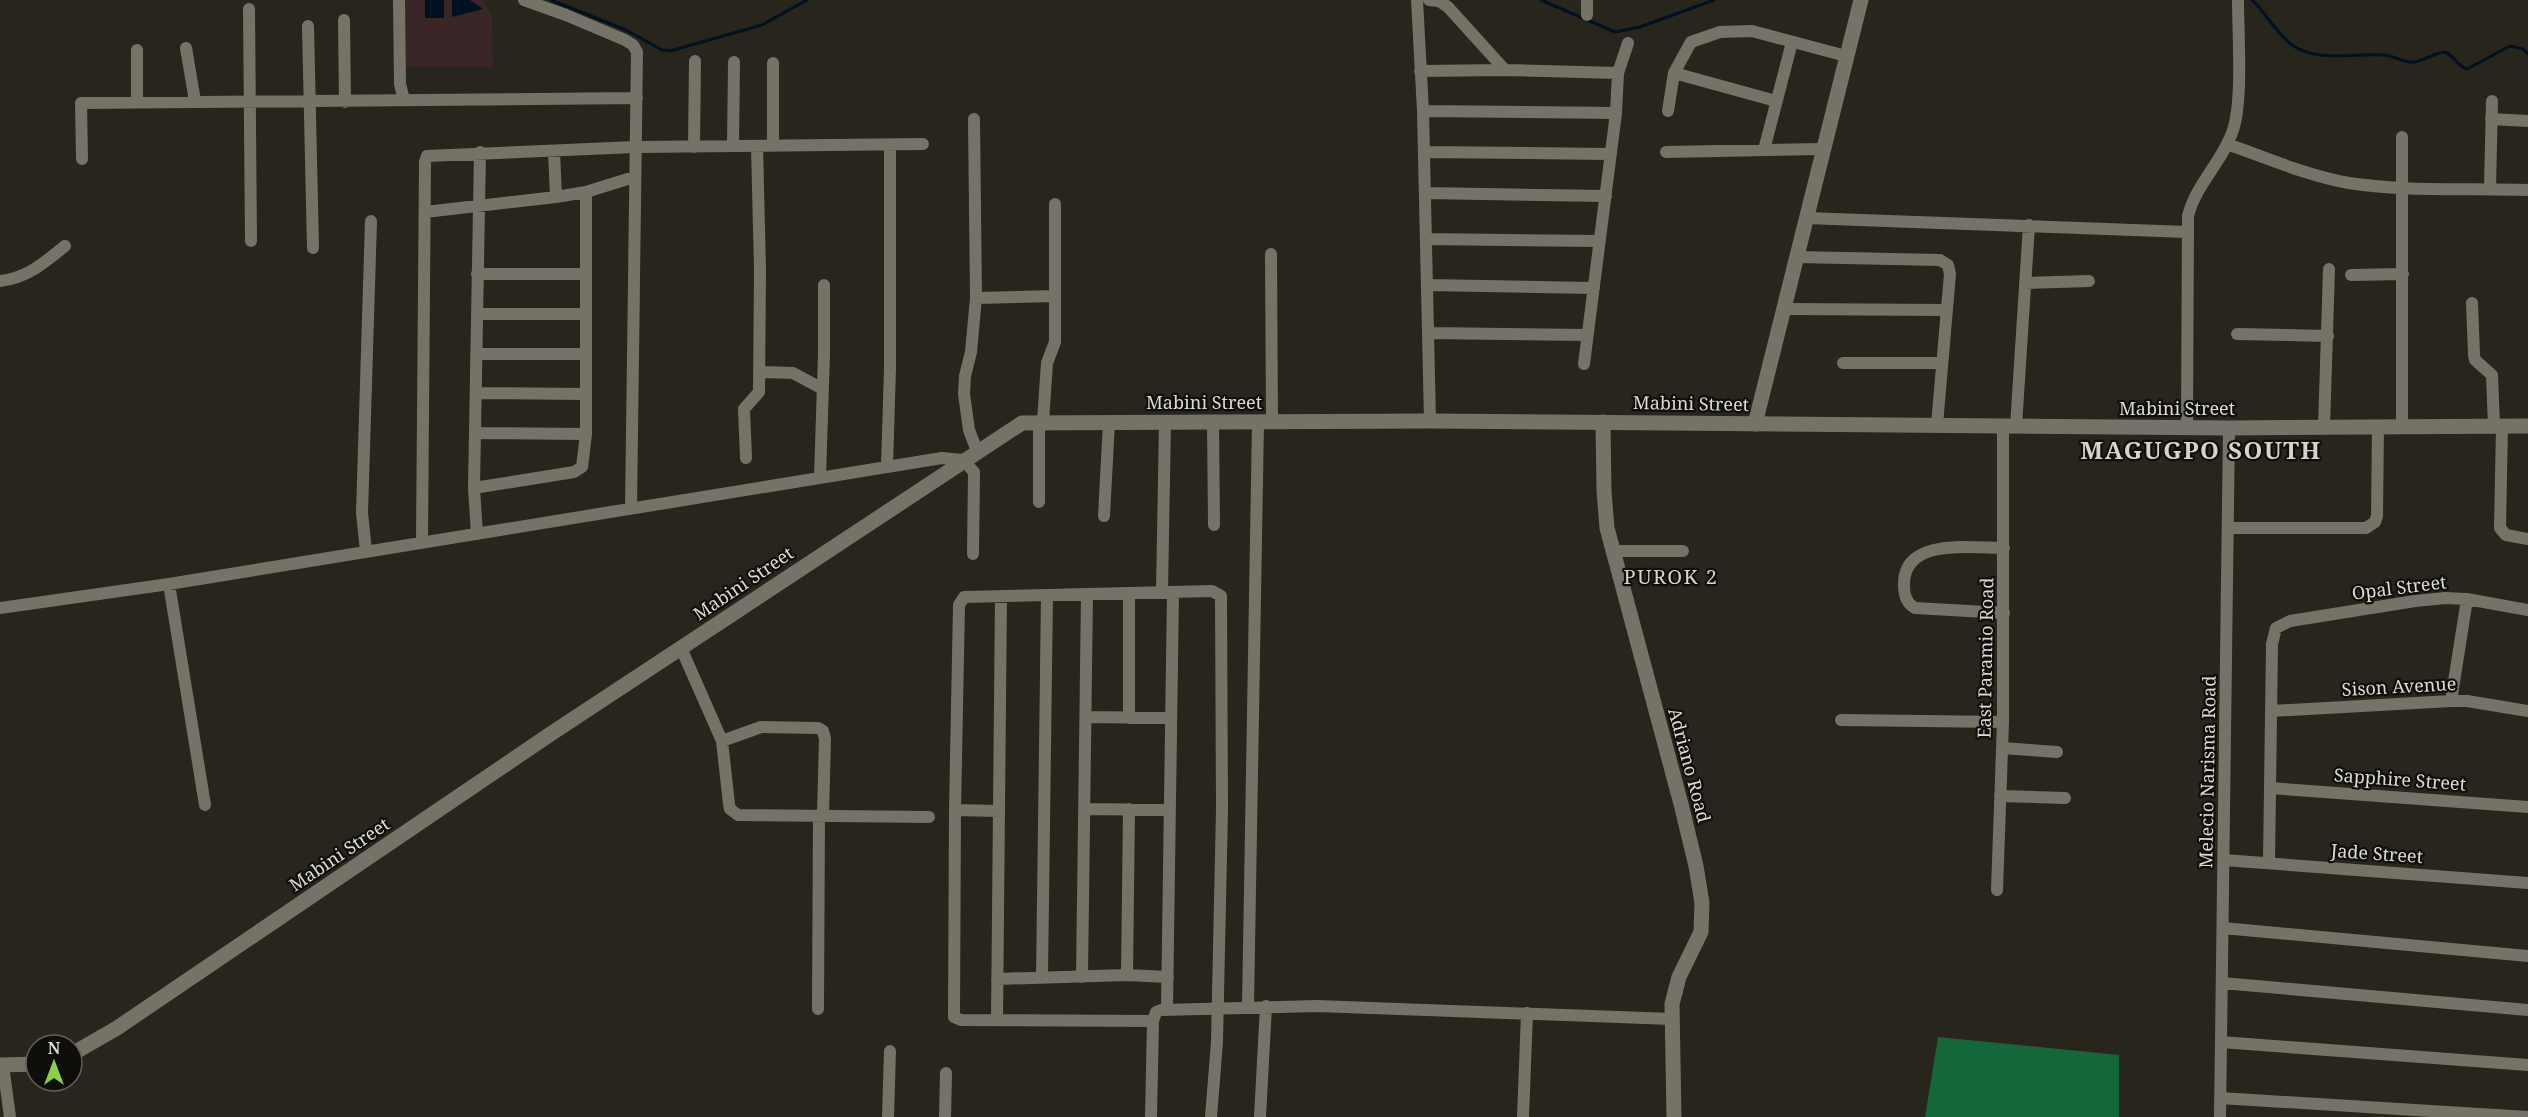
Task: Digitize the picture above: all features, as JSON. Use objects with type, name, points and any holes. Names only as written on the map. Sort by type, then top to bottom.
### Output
[{"type":"main road","points":[[1755,424],[1861,0]]},
{"type":"main road","name":"Mabini Street","points":[[84,1047],[117,1028],[1015,425],[1041,421],[1430,421],[2187,428],[2528,426]]},
{"type":"main road","name":"Adriano Road","points":[[1603,422],[1605,510],[1612,551],[1681,804],[1696,866],[1702,903],[1701,933],[1675,990],[1672,1019],[1674,1117]]},
{"type":"main road","points":[[2,1065],[24,1064]]},
{"type":"street","points":[[399,0],[400,84],[404,100]]},
{"type":"street","points":[[524,0],[566,15],[633,45],[637,52],[631,508]]},
{"type":"street","points":[[1418,0],[1423,111],[1430,421]]},
{"type":"street","points":[[1429,0],[1439,1],[1448,7],[1505,70]]},
{"type":"street","points":[[1587,0],[1587,15]]},
{"type":"street","points":[[2187,428],[2187,232],[2192,203],[2234,129],[2238,98],[2238,0]]},
{"type":"street","points":[[249,9],[251,241]]},
{"type":"street","points":[[344,20],[345,102]]},
{"type":"street","points":[[308,26],[313,248]]},
{"type":"street","points":[[1668,111],[1674,73],[1691,42],[1720,32],[1752,31],[1846,56]]},
{"type":"street","points":[[1764,150],[1792,42]]},
{"type":"street","points":[[1584,364],[1616,113],[1618,73],[1628,43]]},
{"type":"street","points":[[186,48],[195,101]]},
{"type":"street","points":[[137,50],[137,102]]},
{"type":"street","points":[[694,61],[694,147]]},
{"type":"street","points":[[733,146],[734,62]]},
{"type":"street","points":[[773,63],[773,146]]},
{"type":"street","points":[[1420,71],[1505,70],[1618,73]]},
{"type":"street","points":[[1674,73],[1776,101]]},
{"type":"street","points":[[82,159],[81,104],[637,98]]},
{"type":"street","points":[[2490,188],[2492,101]]},
{"type":"street","points":[[1423,111],[1616,113]]},
{"type":"street","points":[[974,119],[976,298],[972,352],[964,376],[964,393],[969,430],[977,451]]},
{"type":"street","points":[[2492,119],[2528,121]]},
{"type":"street","points":[[2402,137],[2402,426]]},
{"type":"street","points":[[422,542],[425,162],[427,156],[635,147],[923,144]]},
{"type":"street","points":[[2227,144],[2330,179],[2403,187],[2528,189]]},
{"type":"street","points":[[887,465],[890,368],[890,145]]},
{"type":"street","points":[[746,458],[744,409],[759,392],[760,372],[757,146]]},
{"type":"street","points":[[1666,152],[1823,149]]},
{"type":"street","points":[[554,151],[556,197]]},
{"type":"street","points":[[477,534],[474,488],[480,152]]},
{"type":"street","points":[[1424,152],[1611,154]]},
{"type":"street","points":[[425,212],[586,192],[634,177]]},
{"type":"street","points":[[474,488],[579,470],[584,463],[586,192]]},
{"type":"street","points":[[1425,193],[1606,195]]},
{"type":"street","points":[[1039,502],[1041,421],[1047,363],[1054,342],[1055,204]]},
{"type":"street","points":[[1806,218],[2187,232]]},
{"type":"street","points":[[366,551],[362,513],[371,221]]},
{"type":"street","name":"East Paramio Road","points":[[1997,890],[2003,722],[2004,548],[2010,426],[2029,225]]},
{"type":"street","points":[[1426,239],[1600,241]]},
{"type":"street","points":[[0,281],[21,277],[32,272],[65,246]]},
{"type":"street","points":[[1248,1006],[1271,254]]},
{"type":"street","points":[[1797,257],[1945,262],[1950,274],[1937,425]]},
{"type":"street","points":[[2324,428],[2329,269]]},
{"type":"street","points":[[477,274],[586,274]]},
{"type":"street","points":[[2351,275],[2403,274]]},
{"type":"street","points":[[2025,283],[2089,281]]},
{"type":"street","points":[[820,477],[824,285]]},
{"type":"street","points":[[1427,285],[1593,288]]},
{"type":"street","points":[[976,298],[1055,296]]},
{"type":"street","points":[[2472,303],[2475,360],[2492,375],[2498,426],[2499,523],[2506,536],[2528,539]]},
{"type":"street","points":[[1784,309],[1947,310]]},
{"type":"street","points":[[477,314],[586,314]]},
{"type":"street","points":[[1428,333],[1587,335]]},
{"type":"street","points":[[2237,334],[2328,336]]},
{"type":"street","points":[[476,354],[586,354]]},
{"type":"street","points":[[1843,363],[1942,363]]},
{"type":"street","points":[[760,372],[793,373],[822,388]]},
{"type":"street","points":[[476,393],[586,394]]},
{"type":"street","points":[[1104,516],[1109,422]]},
{"type":"street","points":[[1165,422],[1172,718],[1167,1009]]},
{"type":"street","points":[[1213,422],[1214,525]]},
{"type":"street","points":[[2229,528],[2366,528],[2371,525],[2377,516],[2378,426]]},
{"type":"street","name":"Melecio Narisma Road","points":[[2220,1117],[2229,428]]},
{"type":"street","points":[[475,433],[586,434]]},
{"type":"street","points":[[0,608],[169,584],[887,465],[942,458],[963,460],[972,468],[975,477],[973,555]]},
{"type":"street","points":[[2004,548],[1925,552],[1909,563],[1904,578],[1905,597],[1909,605],[1915,608],[2004,613]]},
{"type":"street","points":[[1612,551],[1683,551]]},
{"type":"street","points":[[169,584],[205,806]]},
{"type":"street","points":[[1153,1022],[961,1020],[954,1017],[959,602],[967,596],[1212,591],[1219,593],[1222,599],[1222,809],[1217,1008],[1211,1117]]},
{"type":"street","points":[[1129,593],[1129,717]]},
{"type":"street","points":[[1082,977],[1087,594]]},
{"type":"street","points":[[1042,977],[1047,595]]},
{"type":"street","points":[[997,1020],[1002,596]]},
{"type":"street","points":[[2451,701],[2467,599]]},
{"type":"street","name":"Opal Street","points":[[2271,711],[2272,644],[2276,628],[2290,621],[2415,600],[2467,599],[2528,610]]},
{"type":"street","points":[[681,648],[722,741],[729,804],[733,813],[738,815],[929,817]]},
{"type":"street","name":"Sison Avenue","points":[[2271,711],[2451,701],[2467,701],[2528,711]]},
{"type":"street","points":[[2269,863],[2271,711]]},
{"type":"street","points":[[1087,717],[1172,718]]},
{"type":"street","points":[[1841,720],[2003,722]]},
{"type":"street","points":[[722,741],[761,727],[818,728],[823,731],[825,739],[821,815],[818,1009]]},
{"type":"street","points":[[2002,748],[2057,752]]},
{"type":"street","name":"Sapphire Street","points":[[2270,788],[2528,807]]},
{"type":"street","points":[[2000,796],[2065,798]]},
{"type":"street","points":[[1085,809],[1170,810]]},
{"type":"street","points":[[1127,975],[1129,809]]},
{"type":"street","points":[[955,810],[999,811]]},
{"type":"street","name":"Jade Street","points":[[2224,860],[2528,883]]},
{"type":"street","points":[[2223,928],[2528,956]]},
{"type":"street","points":[[997,979],[1127,975],[1168,977]]},
{"type":"street","points":[[2222,983],[2528,1010]]},
{"type":"street","points":[[1151,1117],[1153,1022],[1156,1012],[1167,1009],[1248,1006],[1367,1007],[1672,1019]]},
{"type":"street","points":[[1260,1117],[1266,1006]]},
{"type":"street","points":[[1523,1117],[1527,1013]]},
{"type":"street","points":[[2221,1041],[2528,1065]]},
{"type":"street","points":[[888,1117],[890,1051]]},
{"type":"street","points":[[2,1065],[10,1117]]},
{"type":"street","points":[[945,1117],[946,1073]]},
{"type":"street","points":[[2220,1098],[2528,1117]]},
{"type":"shaded area","points":[[403,0],[484,0],[492,18],[493,67],[404,67]]},
{"type":"green space","points":[[1938,1037],[2119,1055],[2119,1117],[1925,1117]]},
{"type":"water","points":[[425,0],[444,0],[444,18],[425,18]]},
{"type":"water","points":[[452,0],[470,0],[483,9],[452,17]]},
{"type":"waterway","points":[[551,0],[626,30],[662,50],[670,51],[762,25],[807,0]]},
{"type":"waterway","points":[[1541,0],[1615,32],[1640,27],[1714,0]]},
{"type":"waterway","points":[[2252,0],[2286,40],[2302,51],[2313,54],[2324,56],[2383,55],[2411,62],[2445,52],[2467,69],[2510,46],[2523,49],[2528,54]]},
{"type":"district","name":"MAGUGPO SOUTH","points":[[2201,449]]},
{"type":"district","name":"PUROK 2","points":[[1671,576]]}]
